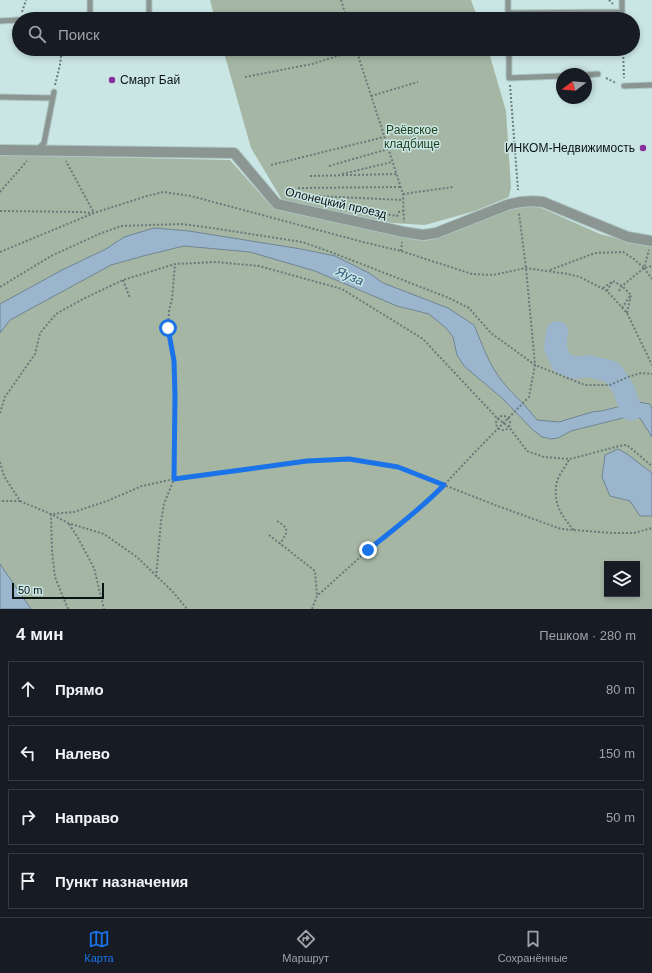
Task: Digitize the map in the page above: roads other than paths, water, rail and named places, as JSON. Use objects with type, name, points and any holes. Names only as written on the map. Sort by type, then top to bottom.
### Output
[{"type":"street","name":"Олонецкий проезд","points":[[0,150],[234,153],[278,204],[404,232],[423,235],[436,233],[519,201],[531,200],[543,202],[628,237],[651,241]]},
{"type":"lane","points":[[90,0],[90,12]]},
{"type":"lane","points":[[149,0],[149,12]]},
{"type":"lane","points":[[508,0],[508,12]]},
{"type":"lane","points":[[622,0],[622,12]]},
{"type":"lane","points":[[0,21],[12,20]]},
{"type":"lane","points":[[509,56],[509,78],[556,76]]},
{"type":"lane","points":[[592,74],[598,74]]},
{"type":"lane","points":[[624,86],[652,85]]},
{"type":"lane","points":[[0,97],[54,95],[44,142],[37,150]]},
{"type":"water","name":"Яуза","points":[[154,228],[189,231],[335,256],[369,273],[383,283],[448,308],[474,325],[486,354],[497,375],[537,420],[559,422],[592,412],[638,402],[650,404],[652,409],[652,437],[640,418],[631,416],[571,431],[558,438],[551,439],[542,437],[533,430],[502,398],[464,366],[457,355],[453,337],[446,328],[429,314],[397,306],[315,271],[250,252],[184,246],[111,265],[10,320],[0,333],[0,304],[62,270],[106,249],[124,237]]},
{"type":"water","points":[[618,449],[652,473],[652,516],[640,516],[630,501],[610,496],[602,477],[605,455]]},
{"type":"water","points":[[0,564],[31,609],[0,609]]},
{"type":"waterway","points":[[557,332],[555,347],[562,363],[575,368],[588,366],[612,372],[623,388],[631,410]]},
{"type":"place","name":"Смарт Бай","points":[[112,80]]},
{"type":"place","name":"ИНКОМ-Недвижимость","points":[[643,148]]},
{"type":"park label","name":"Раёвское кладбище","points":[[412,137]]}]
